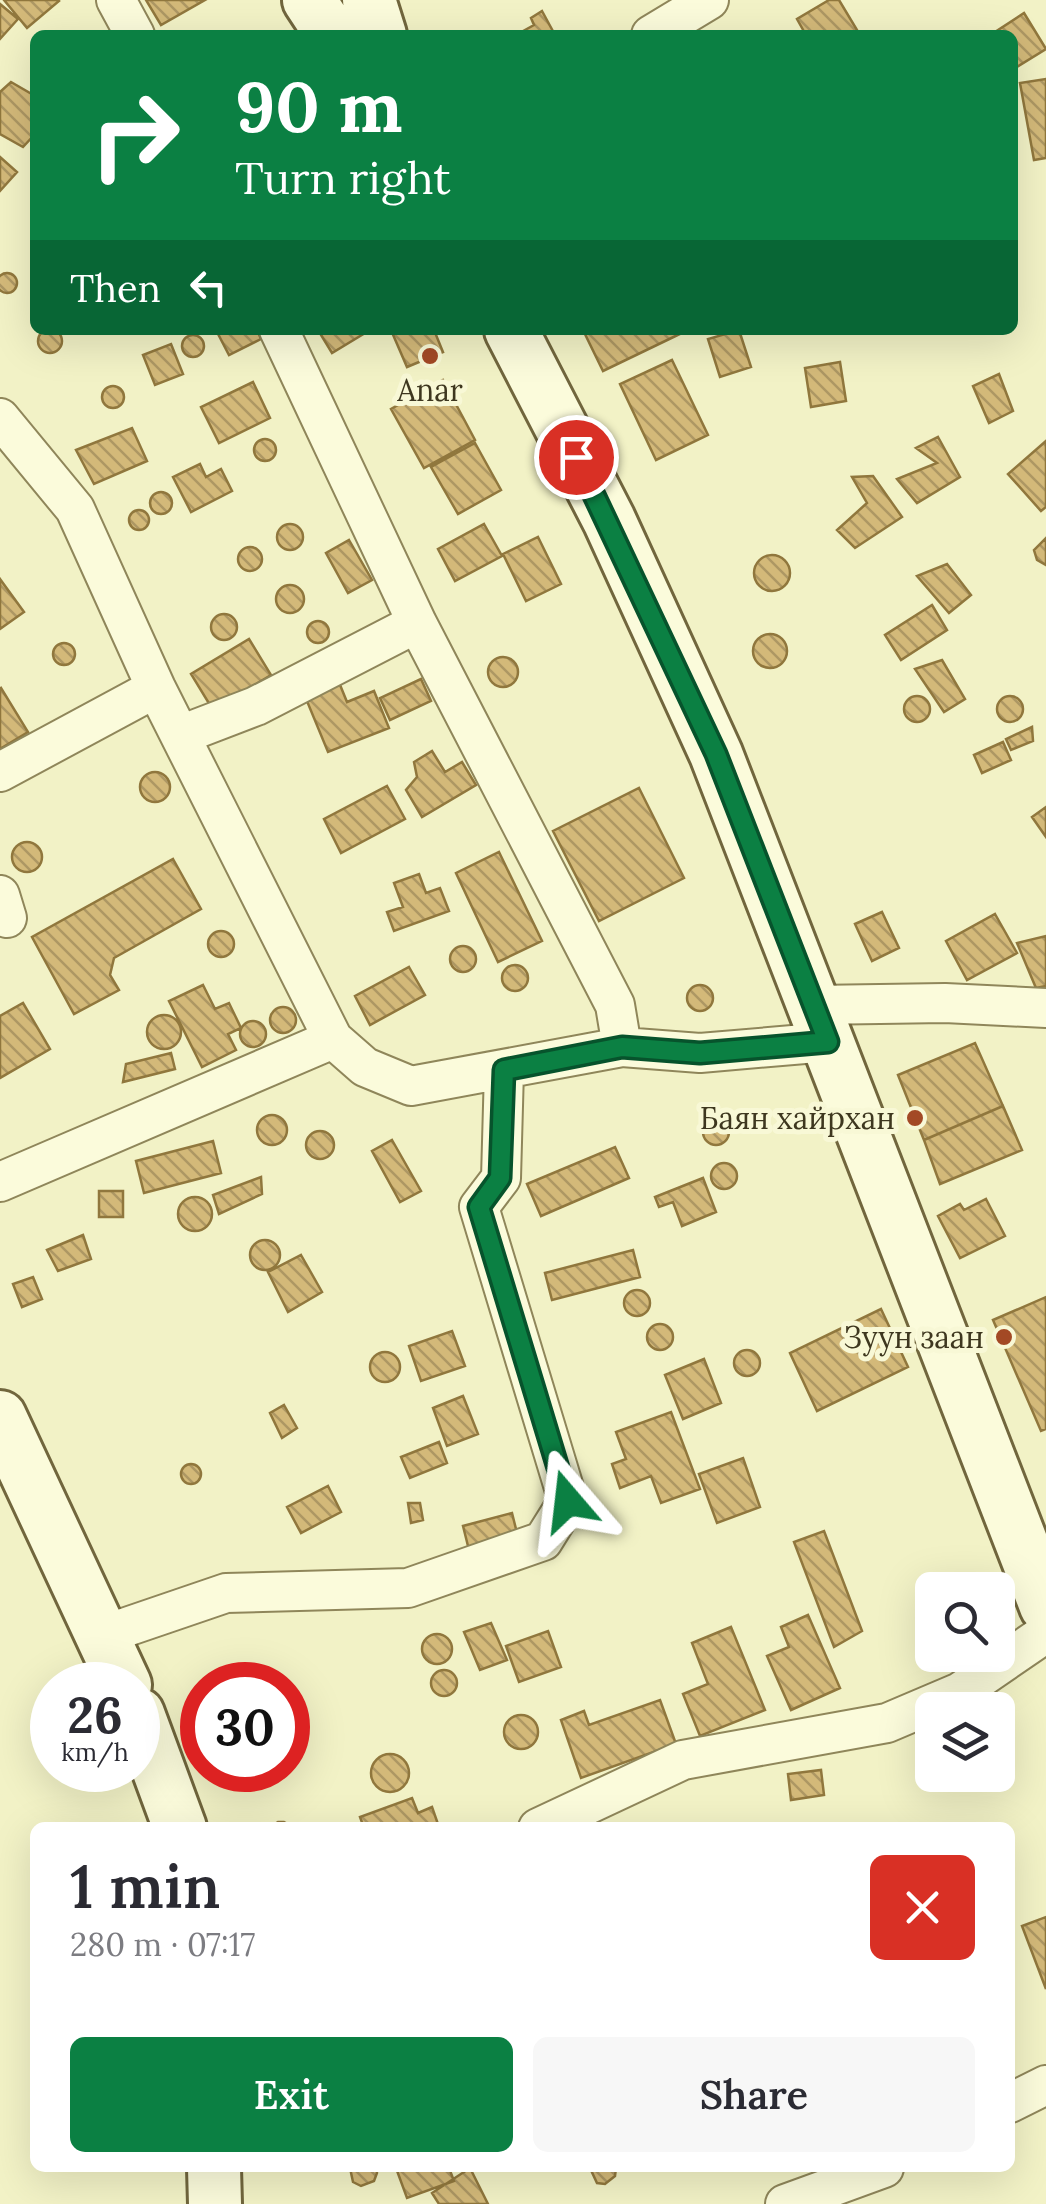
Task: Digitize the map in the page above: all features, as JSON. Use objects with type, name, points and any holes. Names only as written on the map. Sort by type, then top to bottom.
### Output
[{"type":"main road","points":[[309,0],[329,30]]},
{"type":"main road","points":[[369,0],[378,30]]},
{"type":"main road","points":[[515,335],[609,520],[716,754],[1046,1606]]},
{"type":"main road","points":[[0,1418],[115,1662]]},
{"type":"main road","points":[[160,1774],[178,1822]]},
{"type":"main road","points":[[214,2172],[215,2204]]},
{"type":"street","points":[[116,0],[132,30]]},
{"type":"street","points":[[659,30],[709,0]]},
{"type":"street","points":[[281,335],[418,623],[615,1005],[622,1047]]},
{"type":"street","points":[[0,418],[75,509],[156,688],[183,734],[333,1038],[365,1068],[411,1086],[622,1047],[700,1053],[821,1023],[945,1003],[1046,1008]]},
{"type":"street","points":[[183,734],[256,706],[418,623]]},
{"type":"street","points":[[0,772],[156,688]]},
{"type":"street","points":[[0,1182],[333,1038]]},
{"type":"street","points":[[103,1635],[226,1593],[408,1588],[543,1542],[568,1501],[479,1207],[500,1178],[504,1070]]},
{"type":"street","points":[[551,1822],[683,1760],[888,1723],[960,1692],[1046,1632]]},
{"type":"street","points":[[1015,2100],[1046,2085]]},
{"type":"street","points":[[784,2204],[873,2172]]},
{"type":"building","points":[[4,0],[58,0],[59,1],[27,28]]},
{"type":"building","points":[[146,0],[205,0],[161,25]]},
{"type":"building","points":[[829,0],[839,0],[857,30],[803,30],[797,19]]},
{"type":"building","points":[[0,4],[18,19],[0,39]]},
{"type":"building","points":[[542,11],[552,30],[525,30],[534,25],[531,18]]},
{"type":"building","points":[[1024,13],[1046,49],[1018,66],[1018,30],[998,30]]},
{"type":"building","points":[[1046,79],[1046,158],[1034,160],[1020,83]]},
{"type":"building","points":[[11,82],[30,93],[30,139],[23,147],[0,134],[0,92]]},
{"type":"building","points":[[0,157],[17,172],[0,191]]},
{"type":"building","points":[[0,276],[14,276],[14,290],[0,290]]},
{"type":"building","points":[[39,335],[62,336],[62,346],[55,353],[45,353],[38,346]]},
{"type":"building","points":[[193,335],[201,338],[201,354],[193,357],[185,354],[182,346],[185,338]]},
{"type":"building","points":[[219,335],[259,335],[261,339],[229,355]]},
{"type":"building","points":[[321,335],[362,335],[332,353]]},
{"type":"building","points":[[393,335],[436,335],[443,352],[407,367]]},
{"type":"building","points":[[585,335],[678,335],[603,371]]},
{"type":"building","points":[[741,335],[751,367],[720,377],[708,339]]},
{"type":"building","points":[[171,344],[183,374],[155,385],[143,355]]},
{"type":"building","points":[[672,360],[708,435],[656,460],[620,384]]},
{"type":"building","points":[[840,362],[846,401],[811,407],[805,368]]},
{"type":"building","points":[[999,374],[1013,411],[989,423],[973,386]]},
{"type":"building","points":[[443,380],[475,440],[424,468],[391,409]]},
{"type":"building","points":[[253,382],[270,418],[219,443],[201,407]]},
{"type":"building","points":[[113,386],[121,389],[121,405],[113,408],[105,405],[102,397],[105,389]]},
{"type":"building","points":[[132,428],[147,461],[94,484],[76,450]]},
{"type":"building","points":[[938,437],[960,477],[917,503],[897,479],[937,463],[916,448]]},
{"type":"building","points":[[265,439],[273,442],[273,458],[265,461],[257,458],[254,450],[257,442]]},
{"type":"building","points":[[1046,441],[1046,507],[1041,511],[1008,474]]},
{"type":"building","points":[[475,443],[501,490],[458,514],[431,467]]},
{"type":"building","points":[[200,464],[206,477],[221,469],[232,491],[191,512],[173,477]]},
{"type":"building","points":[[873,476],[902,517],[855,548],[837,530],[867,503],[852,477]]},
{"type":"building","points":[[161,492],[169,495],[169,511],[161,514],[153,511],[150,503],[153,495]]},
{"type":"building","points":[[139,510],[149,520],[139,530],[129,520]]},
{"type":"building","points":[[290,524],[299,528],[303,537],[299,546],[290,550],[281,546],[277,537],[281,528]]},
{"type":"building","points":[[484,524],[502,556],[455,581],[438,549]]},
{"type":"building","points":[[538,537],[561,584],[526,601],[503,554]]},
{"type":"building","points":[[1046,538],[1046,565],[1037,560],[1034,550]]},
{"type":"building","points":[[349,540],[372,580],[348,593],[326,553]]},
{"type":"building","points":[[250,547],[259,550],[259,568],[250,571],[241,568],[238,559],[241,550]]},
{"type":"building","points":[[772,555],[785,560],[790,573],[785,586],[772,591],[759,586],[754,573],[759,560]]},
{"type":"building","points":[[947,564],[971,595],[949,613],[917,576]]},
{"type":"building","points":[[0,579],[24,612],[0,629]]},
{"type":"building","points":[[290,585],[300,589],[304,599],[300,609],[290,613],[280,609],[276,599],[280,589]]},
{"type":"building","points":[[932,605],[947,630],[901,660],[885,635]]},
{"type":"building","points":[[224,614],[234,617],[234,637],[224,640],[214,637],[211,627],[214,617]]},
{"type":"building","points":[[314,621],[322,621],[329,632],[322,643],[314,643],[307,636],[307,628]]},
{"type":"building","points":[[770,634],[782,639],[787,651],[782,663],[770,668],[758,663],[753,651],[758,639]]},
{"type":"building","points":[[249,639],[271,675],[213,710],[191,674]]},
{"type":"building","points":[[64,643],[72,646],[72,662],[64,665],[56,662],[53,654],[56,646]]},
{"type":"building","points":[[503,657],[514,661],[518,672],[514,683],[503,687],[492,683],[488,672],[492,661]]},
{"type":"building","points":[[942,660],[965,699],[944,712],[915,669]]},
{"type":"building","points":[[336,675],[347,702],[374,691],[389,728],[328,752],[302,689]]},
{"type":"building","points":[[421,679],[431,701],[390,720],[380,698]]},
{"type":"building","points":[[0,689],[28,732],[0,749]]},
{"type":"building","points":[[917,696],[926,700],[930,709],[926,718],[917,722],[908,718],[904,709],[908,700]]},
{"type":"building","points":[[1010,696],[1019,700],[1023,709],[1019,718],[1010,722],[1001,718],[997,709],[1001,700]]},
{"type":"building","points":[[1032,727],[1033,741],[1011,750],[1006,739]]},
{"type":"building","points":[[1003,742],[1011,760],[982,773],[974,755]]},
{"type":"building","points":[[432,751],[445,772],[462,762],[476,785],[422,817],[406,790],[417,777],[414,762]]},
{"type":"building","points":[[155,772],[166,776],[170,787],[166,798],[155,802],[144,798],[140,787],[144,776]]},
{"type":"building","points":[[387,786],[405,819],[341,853],[324,819]]},
{"type":"building","points":[[639,788],[684,878],[599,921],[553,831]]},
{"type":"building","points":[[1046,807],[1046,837],[1032,817]]},
{"type":"building","points":[[27,842],[38,846],[42,857],[38,868],[27,872],[16,868],[12,857],[16,846]]},
{"type":"building","points":[[499,852],[542,941],[498,962],[456,873]]},
{"type":"building","points":[[173,859],[201,909],[114,958],[110,975],[119,990],[74,1014],[32,937]]},
{"type":"building","points":[[419,874],[426,893],[440,888],[449,911],[394,931],[387,912],[403,907],[394,883]]},
{"type":"building","points":[[882,912],[899,948],[872,961],[855,924]]},
{"type":"building","points":[[995,914],[1017,953],[967,980],[946,941]]},
{"type":"building","points":[[221,931],[230,935],[234,944],[230,953],[221,957],[212,953],[208,944],[212,935]]},
{"type":"building","points":[[1046,936],[1046,986],[1036,988],[1017,943]]},
{"type":"building","points":[[463,946],[472,950],[476,959],[472,968],[463,972],[454,968],[450,959],[454,950]]},
{"type":"building","points":[[515,965],[524,969],[528,978],[524,987],[515,991],[506,987],[502,978],[506,969]]},
{"type":"building","points":[[409,967],[425,995],[370,1025],[355,996]]},
{"type":"building","points":[[203,985],[215,1009],[229,1003],[241,1028],[228,1034],[236,1050],[202,1067],[169,1001]]},
{"type":"building","points":[[700,985],[709,989],[713,998],[709,1007],[700,1011],[691,1007],[687,998],[691,989]]},
{"type":"building","points":[[23,1003],[50,1049],[0,1078],[0,1016]]},
{"type":"building","points":[[283,1007],[292,1011],[296,1020],[292,1029],[283,1033],[274,1029],[270,1020],[274,1011]]},
{"type":"building","points":[[164,1015],[176,1020],[181,1032],[176,1044],[164,1049],[152,1044],[147,1032],[152,1020]]},
{"type":"building","points":[[253,1021],[262,1025],[266,1034],[262,1043],[253,1047],[244,1043],[240,1034],[244,1025]]},
{"type":"building","points":[[975,1043],[1003,1106],[924,1140],[898,1075]]},
{"type":"building","points":[[171,1053],[175,1069],[123,1082],[126,1064]]},
{"type":"building","points":[[1003,1106],[1022,1150],[940,1184],[924,1140]]},
{"type":"building","points":[[272,1115],[283,1119],[287,1130],[283,1141],[272,1145],[261,1141],[257,1130],[261,1119]]},
{"type":"building","points":[[716,1119],[725,1123],[729,1132],[725,1141],[716,1145],[707,1141],[703,1132],[707,1123]]},
{"type":"building","points":[[320,1131],[330,1135],[334,1145],[330,1155],[320,1159],[310,1155],[306,1145],[310,1135]]},
{"type":"building","points":[[392,1140],[421,1191],[400,1202],[372,1151]]},
{"type":"building","points":[[213,1141],[221,1173],[144,1193],[136,1161]]},
{"type":"building","points":[[615,1147],[629,1178],[541,1216],[527,1184]]},
{"type":"building","points":[[724,1163],[733,1167],[737,1176],[733,1185],[724,1189],[715,1185],[711,1176],[715,1167]]},
{"type":"building","points":[[261,1177],[262,1194],[219,1214],[213,1195]]},
{"type":"building","points":[[703,1178],[716,1212],[682,1226],[673,1202],[659,1207],[655,1197]]},
{"type":"building","points":[[99,1191],[123,1191],[123,1217],[99,1217]]},
{"type":"building","points":[[195,1197],[207,1202],[212,1214],[207,1226],[195,1231],[183,1226],[178,1214],[183,1202]]},
{"type":"building","points":[[986,1199],[1005,1236],[960,1258],[938,1216],[960,1204],[964,1210]]},
{"type":"building","points":[[83,1235],[91,1259],[58,1271],[47,1250]]},
{"type":"building","points":[[265,1240],[276,1244],[280,1255],[276,1266],[265,1270],[254,1266],[250,1255],[254,1244]]},
{"type":"building","points":[[633,1250],[640,1277],[552,1300],[545,1273]]},
{"type":"building","points":[[301,1255],[322,1292],[288,1312],[268,1272]]},
{"type":"building","points":[[33,1277],[42,1299],[22,1307],[13,1284]]},
{"type":"building","points":[[637,1290],[646,1294],[650,1303],[646,1312],[637,1316],[628,1312],[624,1303],[628,1294]]},
{"type":"building","points":[[1046,1297],[1046,1429],[1041,1431],[993,1320]]},
{"type":"building","points":[[881,1309],[908,1367],[817,1411],[790,1353]]},
{"type":"building","points":[[660,1324],[669,1328],[673,1337],[669,1346],[660,1350],[651,1346],[647,1337],[651,1328]]},
{"type":"building","points":[[452,1331],[465,1366],[421,1381],[409,1346]]},
{"type":"building","points":[[747,1350],[756,1354],[760,1363],[756,1372],[747,1376],[738,1372],[734,1363],[738,1354]]},
{"type":"building","points":[[385,1352],[396,1356],[400,1367],[396,1378],[385,1382],[374,1378],[370,1367],[374,1356]]},
{"type":"building","points":[[704,1359],[721,1403],[683,1419],[665,1375]]},
{"type":"building","points":[[463,1396],[478,1434],[447,1446],[433,1408]]},
{"type":"building","points":[[284,1405],[297,1428],[282,1438],[270,1413]]},
{"type":"building","points":[[671,1412],[700,1489],[661,1503],[651,1476],[620,1488],[612,1464],[626,1459],[616,1432]]},
{"type":"building","points":[[439,1442],[447,1463],[410,1478],[401,1457]]},
{"type":"building","points":[[743,1458],[760,1507],[717,1523],[699,1474]]},
{"type":"building","points":[[191,1464],[201,1474],[191,1484],[181,1474]]},
{"type":"building","points":[[328,1486],[341,1512],[301,1533],[287,1507]]},
{"type":"building","points":[[408,1503],[420,1503],[423,1520],[411,1523]]},
{"type":"building","points":[[512,1513],[519,1541],[470,1554],[463,1526]]},
{"type":"building","points":[[824,1531],[862,1631],[834,1647],[794,1542]]},
{"type":"building","points":[[808,1615],[840,1688],[791,1710],[767,1656],[789,1647],[781,1627]]},
{"type":"building","points":[[491,1623],[507,1660],[480,1670],[464,1632]]},
{"type":"building","points":[[731,1627],[765,1710],[700,1736],[683,1694],[708,1684],[692,1643]]},
{"type":"building","points":[[548,1631],[561,1667],[519,1682],[506,1646]]},
{"type":"building","points":[[437,1634],[447,1639],[452,1649],[447,1659],[437,1664],[427,1659],[422,1649],[427,1639]]},
{"type":"building","points":[[444,1670],[453,1674],[457,1683],[453,1692],[444,1696],[435,1692],[431,1683],[435,1674]]},
{"type":"building","points":[[660,1700],[676,1744],[581,1778],[561,1720],[584,1711],[589,1725]]},
{"type":"building","points":[[521,1715],[533,1720],[538,1732],[533,1744],[521,1749],[509,1744],[504,1732],[509,1720]]},
{"type":"building","points":[[390,1754],[404,1759],[409,1773],[404,1787],[390,1792],[376,1787],[371,1773],[376,1759]]},
{"type":"building","points":[[821,1770],[824,1795],[791,1800],[788,1774]]},
{"type":"building","points":[[412,1798],[418,1813],[432,1807],[437,1822],[362,1822],[360,1817]]},
{"type":"building","points":[[1046,1917],[1046,1989],[1022,1926]]},
{"type":"building","points":[[351,2172],[377,2172],[374,2181],[361,2186],[353,2182]]},
{"type":"building","points":[[397,2172],[451,2172],[454,2181],[407,2198]]},
{"type":"building","points":[[464,2172],[472,2172],[488,2204],[439,2204],[432,2193]]},
{"type":"building","points":[[592,2172],[616,2172],[605,2184],[597,2183]]},
{"type":"place","name":"Anar","points":[[430,356]]},
{"type":"place","name":"Баян хайрхан","points":[[915,1118]]},
{"type":"place","name":"Зуун заан","points":[[1004,1337]]},
{"type":"route","points":[[568,1501],[479,1207],[500,1178],[504,1070],[622,1047],[700,1053],[828,1042],[716,754],[576,457]]}]
